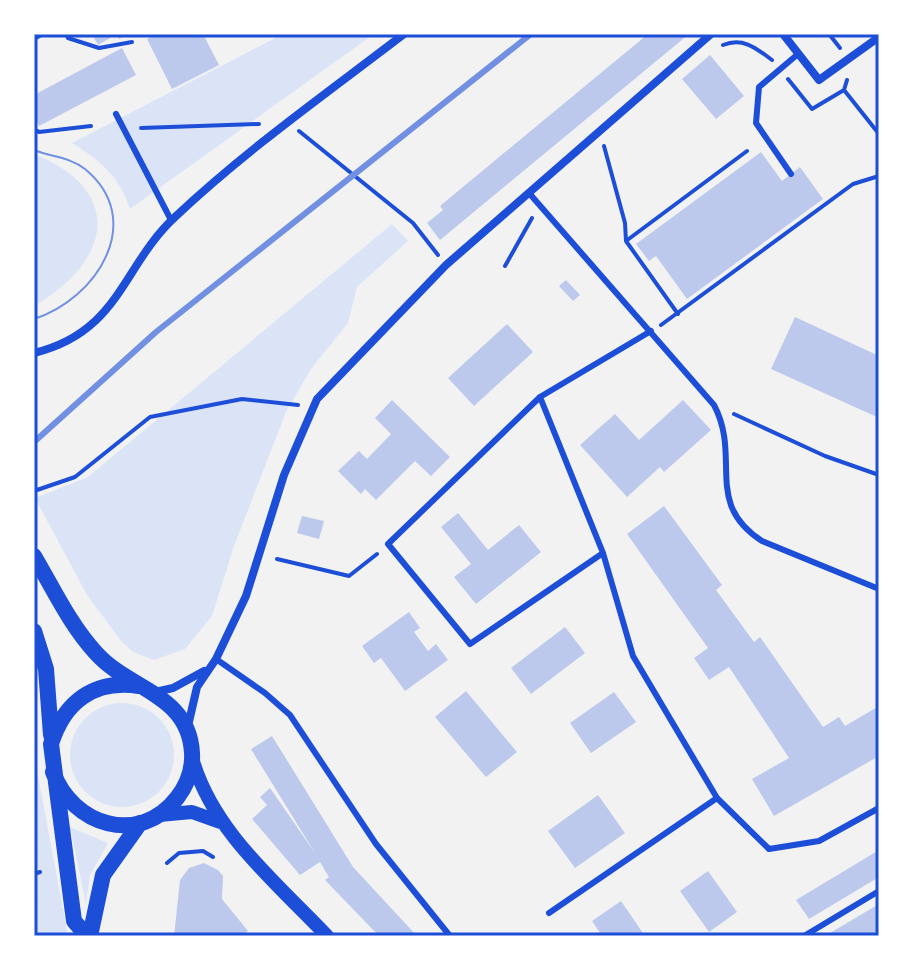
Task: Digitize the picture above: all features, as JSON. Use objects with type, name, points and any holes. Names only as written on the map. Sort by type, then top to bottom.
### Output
[{"type":"main road","points":[[34,556],[96,654],[174,708],[188,729],[192,758],[182,791],[159,815],[140,823],[113,825],[95,820],[66,799],[53,772]]},
{"type":"main road","points":[[34,631],[46,669],[53,772],[74,921],[89,936]]},
{"type":"main road","points":[[51,744],[66,710],[88,692],[123,684],[147,689]]},
{"type":"main road","points":[[89,936],[103,875],[140,823]]},
{"type":"street","points":[[34,353],[63,343],[93,323],[124,290],[171,220],[274,134],[404,34]]},
{"type":"street","points":[[147,689],[187,682],[205,671],[216,659],[246,596],[284,475],[313,407],[383,327],[446,265],[711,34]]},
{"type":"street","points":[[783,34],[819,80],[879,37]]},
{"type":"street","points":[[188,729],[192,702],[205,671]]},
{"type":"street","points":[[192,758],[200,783],[221,822],[320,934]]},
{"type":"street","points":[[159,815],[192,812],[221,822]]},
{"type":"lane","points":[[791,174],[756,123],[759,87],[798,54]]},
{"type":"lane","points":[[116,114],[171,220]]},
{"type":"lane","points":[[529,193],[714,405],[725,425],[727,497],[732,514],[745,530],[762,541],[879,589]]},
{"type":"lane","points":[[603,553],[470,644],[388,544],[540,397],[651,331]]},
{"type":"lane","points":[[540,397],[603,553],[633,656],[717,798],[769,849],[819,841],[879,808]]},
{"type":"lane","points":[[216,659],[265,693],[290,715],[376,844],[450,936]]},
{"type":"lane","points":[[549,913],[717,798]]},
{"type":"lane","points":[[804,936],[879,891]]},
{"type":"path","points":[[34,39],[43,34]]},
{"type":"path","points":[[66,34],[68,38],[99,48],[132,42]]},
{"type":"path","points":[[710,49],[732,42],[751,44],[780,69],[812,109],[844,90],[847,78],[854,73]]},
{"type":"path","points":[[844,90],[879,134]]},
{"type":"path","points":[[124,129],[252,121],[274,134]]},
{"type":"path","points":[[34,129],[39,132],[91,126]]},
{"type":"path","points":[[614,137],[604,146],[625,223],[626,241],[678,314],[853,184],[879,176]]},
{"type":"path","points":[[315,144],[413,223]]},
{"type":"path","points":[[626,241],[747,151]]},
{"type":"path","points":[[34,491],[75,477],[150,417],[242,399],[313,407]]},
{"type":"path","points":[[714,405],[825,456],[879,475]]},
{"type":"path","points":[[277,559],[349,576],[388,544]]},
{"type":"path","points":[[167,863],[179,853],[203,851],[213,857]]},
{"type":"shaded area","points":[[283,34],[374,34],[130,209],[126,197],[108,170],[72,143]]},
{"type":"shaded area","points":[[34,154],[64,169],[84,187],[95,207],[97,228],[92,249],[79,269],[60,289],[34,306]]},
{"type":"shaded area","points":[[392,224],[408,241],[357,287],[348,323],[311,369],[286,412],[234,546],[212,616],[185,649],[154,660],[133,652],[87,595],[35,498],[88,477]]},
{"type":"shaded area","points":[[122,703],[142,707],[159,718],[170,735],[174,755],[170,775],[159,792],[142,803],[122,807],[102,803],[85,792],[74,775],[70,755],[74,735],[85,718],[102,707]]},
{"type":"shaded area","points":[[34,754],[68,936],[34,936]]},
{"type":"shaded area","points":[[70,827],[108,843],[90,875],[86,904]]},
{"type":"building","points":[[92,34],[117,34],[98,45]]},
{"type":"building","points":[[157,34],[203,34],[219,65],[172,89],[147,39]]},
{"type":"building","points":[[648,34],[689,34],[440,240],[427,223],[443,210],[440,206]]},
{"type":"building","points":[[122,48],[136,75],[39,126],[34,116],[34,95]]},
{"type":"building","points":[[710,55],[744,96],[716,119],[682,79]]},
{"type":"building","points":[[761,152],[782,181],[800,167],[823,199],[687,299],[656,256],[649,261],[636,244]]},
{"type":"building","points":[[566,280],[580,295],[573,301],[559,286]]},
{"type":"building","points":[[795,317],[879,356],[879,418],[771,369]]},
{"type":"building","points":[[507,324],[533,352],[474,406],[448,378]]},
{"type":"building","points":[[392,400],[450,457],[431,476],[415,461],[376,500],[365,489],[361,494],[338,471],[359,451],[367,459],[391,434],[375,418]]},
{"type":"building","points":[[683,400],[711,430],[664,472],[660,467],[627,497],[580,445],[615,414],[639,440]]},
{"type":"building","points":[[664,506],[722,585],[716,590],[754,642],[760,637],[823,727],[839,717],[845,726],[879,706],[879,756],[774,816],[752,779],[789,758],[729,667],[709,680],[694,658],[708,648],[627,534]]},
{"type":"building","points":[[458,513],[488,550],[519,525],[541,552],[476,604],[454,577],[471,564],[441,527]]},
{"type":"building","points":[[302,516],[324,521],[319,539],[297,533]]},
{"type":"building","points":[[409,612],[420,628],[414,632],[428,651],[436,644],[448,660],[405,691],[381,658],[374,663],[362,646]]},
{"type":"building","points":[[565,627],[585,653],[531,694],[511,668]]},
{"type":"building","points":[[466,691],[517,752],[486,777],[435,717]]},
{"type":"building","points":[[614,692],[636,722],[591,753],[570,723]]},
{"type":"building","points":[[272,736],[353,867],[417,936],[379,936],[325,880],[329,877],[320,862],[300,875],[252,819],[267,805],[260,797],[270,788],[315,853],[251,749]]},
{"type":"building","points":[[598,795],[625,833],[575,868],[548,831]]},
{"type":"building","points":[[879,850],[879,877],[809,919],[796,900]]},
{"type":"building","points":[[204,863],[223,876],[222,899],[248,931],[241,936],[174,936],[180,880],[189,868]]},
{"type":"building","points":[[708,871],[737,912],[709,932],[680,891]]},
{"type":"building","points":[[621,901],[645,936],[602,936],[592,921]]},
{"type":"building","points":[[879,904],[879,932],[871,936],[825,936]]},
{"type":"tram line","points":[[34,150],[85,169],[103,189],[112,211],[113,234],[106,256],[94,276],[57,309],[34,319]]},
{"type":"railway","points":[[34,442],[156,332],[531,34]]}]
